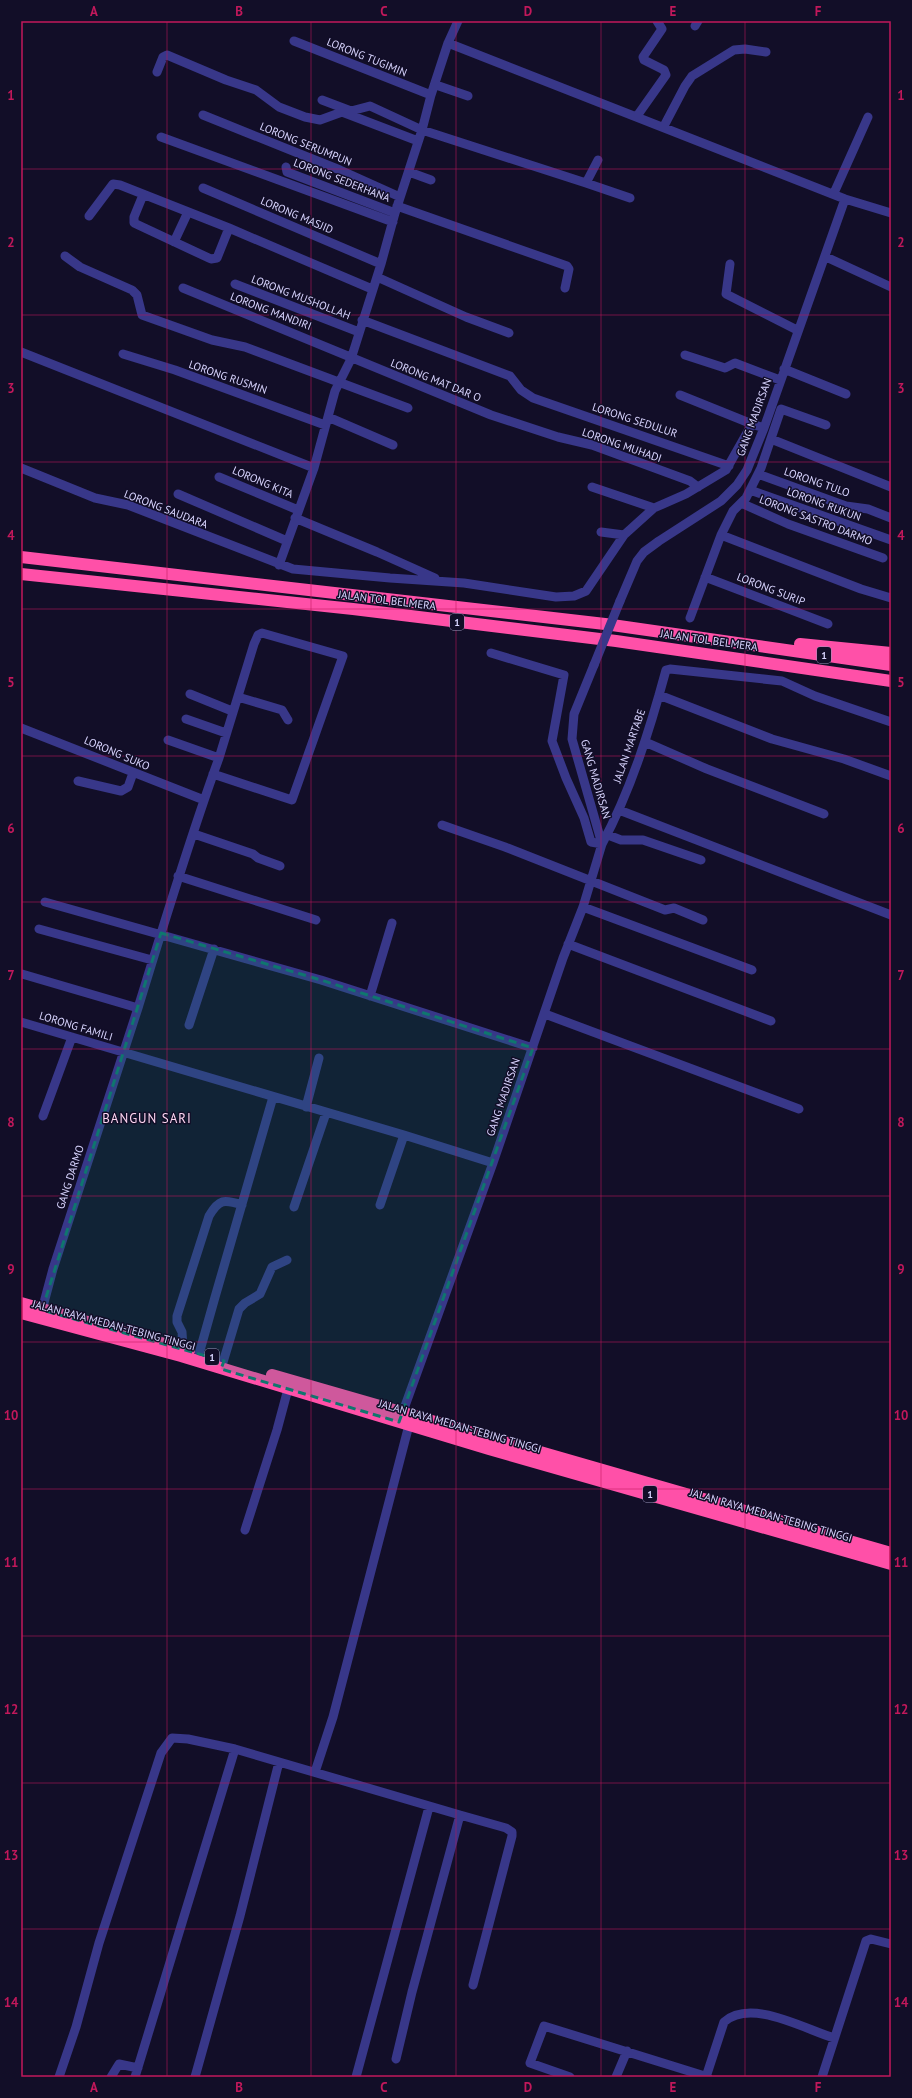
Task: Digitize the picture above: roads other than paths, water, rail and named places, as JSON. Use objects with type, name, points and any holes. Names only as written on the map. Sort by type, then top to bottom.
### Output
[{"type":"highway","name":"JALAN TOL BELMERA","points":[[21,557],[605,624],[756,645]]},
{"type":"highway","name":"JALAN TOL BELMERA","points":[[21,574],[353,609],[624,642],[891,681]]},
{"type":"highway","points":[[756,645],[815,645],[891,653]]},
{"type":"highway","name":"1","points":[[756,645],[891,665]]},
{"type":"highway","name":"JALAN RAYA MEDAN-TEBING TINGGI","points":[[21,1303],[199,1354],[223,1365],[288,1388],[891,1564]]},
{"type":"highway","name":"JALAN RAYA MEDAN-TEBING TINGGI","points":[[21,1313],[223,1365],[404,1421],[891,1553]]},
{"type":"street","points":[[279,565],[296,514],[314,468],[326,421],[339,382],[351,359],[448,43],[458,21]]},
{"type":"street","points":[[637,116],[666,75],[664,70],[644,60],[643,58],[662,29],[658,21]]},
{"type":"street","name":"LORONG TUGIMIN","points":[[294,41],[432,95]]},
{"type":"street","points":[[448,43],[664,126],[834,193],[845,199],[891,213]]},
{"type":"street","points":[[664,126],[685,86],[692,76],[734,50],[745,49],[766,52]]},
{"type":"street","points":[[156,72],[164,57],[168,54],[226,80],[256,90],[279,107],[305,117],[320,120],[342,112],[418,141]]},
{"type":"street","points":[[436,84],[468,96]]},
{"type":"street","points":[[322,100],[351,111],[370,106],[422,130],[630,198]]},
{"type":"street","name":"LORONG SERUMPUN","points":[[203,115],[340,170],[400,197]]},
{"type":"street","points":[[834,193],[868,117]]},
{"type":"street","points":[[160,137],[395,214],[567,266],[569,269],[565,288]]},
{"type":"street","points":[[586,183],[598,160]]},
{"type":"street","name":"LORONG SEDERHANA","points":[[286,166],[285,170],[287,172],[395,214]]},
{"type":"street","points":[[409,172],[431,180]]},
{"type":"street","points":[[89,216],[113,184],[120,185],[142,195],[229,228],[372,290]]},
{"type":"street","name":"LORONG MASJID","points":[[203,188],[381,264]]},
{"type":"street","points":[[142,195],[134,217],[134,223],[214,260],[229,228]]},
{"type":"street","name":"GANG MADIRSAN","points":[[315,1772],[333,1717],[404,1421],[568,944],[583,907],[602,844],[572,738],[574,714],[637,561],[644,552],[659,541],[721,501],[737,484],[746,470],[764,428],[784,368],[826,257],[845,199]]},
{"type":"street","points":[[174,242],[188,212]]},
{"type":"street","points":[[65,256],[80,267],[132,290],[137,295],[142,315],[212,340],[245,347],[408,408]]},
{"type":"street","points":[[826,257],[891,287]]},
{"type":"street","points":[[730,264],[725,289],[726,294],[798,330]]},
{"type":"street","points":[[377,277],[466,317],[509,334]]},
{"type":"street","name":"LORONG MUSHOLLAH","points":[[235,284],[359,332]]},
{"type":"street","name":"LORONG MANDIRI","points":[[183,288],[312,339],[351,359]]},
{"type":"street","name":"LORONG SEDULUR","points":[[362,320],[510,376],[521,390],[533,398],[730,466]]},
{"type":"street","points":[[21,352],[314,468]]},
{"type":"street","name":"LORONG RUSMIN","points":[[123,354],[175,370],[393,445]]},
{"type":"street","points":[[685,355],[725,368],[735,363],[780,380]]},
{"type":"street","name":"LORONG MAT DAR O","points":[[351,359],[514,423]]},
{"type":"street","points":[[784,368],[846,394]]},
{"type":"street","points":[[680,395],[764,428]]},
{"type":"street","points":[[772,405],[826,425]]},
{"type":"street","points":[[690,618],[721,535],[733,511],[750,490],[758,474],[781,409]]},
{"type":"street","name":"LORONG MUHADI","points":[[514,423],[558,437],[592,445],[684,479],[698,487]]},
{"type":"street","points":[[440,581],[556,596],[574,596],[586,591],[624,535],[654,508],[698,487],[716,477],[730,466],[752,424]]},
{"type":"street","points":[[771,439],[891,487]]},
{"type":"street","name":"LORONG SAUDARA","points":[[21,468],[95,498],[128,505],[279,565],[293,569],[382,578],[440,581]]},
{"type":"street","name":"LORONG TULO","points":[[758,474],[846,506],[863,508],[891,518]]},
{"type":"street","name":"LORONG KITA","points":[[220,477],[440,581]]},
{"type":"street","points":[[592,487],[654,508]]},
{"type":"street","name":"LORONG RUKUN","points":[[750,490],[891,540]]},
{"type":"street","points":[[178,494],[287,541]]},
{"type":"street","name":"LORONG SASTRO DARMO","points":[[741,503],[788,524],[882,558]]},
{"type":"street","points":[[601,532],[624,535]]},
{"type":"street","points":[[721,535],[854,586],[891,598]]},
{"type":"street","name":"LORONG SURIP","points":[[705,577],[828,624]]},
{"type":"street","name":"GANG DARMO","points":[[42,1310],[53,1269],[138,1008],[178,876],[194,834],[204,800],[213,774],[219,758],[232,711],[258,635],[262,633],[343,656],[292,800],[213,774]]},
{"type":"street","points":[[491,652],[564,675],[552,741],[566,778],[584,818],[591,842],[602,844]]},
{"type":"street","name":"JALAN MARTABE","points":[[602,844],[608,835],[619,810],[645,742],[666,670],[670,669],[775,680],[891,722]]},
{"type":"street","points":[[190,694],[232,711]]},
{"type":"street","points":[[659,695],[772,739],[850,761],[891,776]]},
{"type":"street","points":[[238,697],[282,710],[288,720]]},
{"type":"street","points":[[186,719],[226,733]]},
{"type":"street","name":"LORONG SUKO","points":[[21,728],[204,800]]},
{"type":"street","points":[[168,740],[219,758]]},
{"type":"street","points":[[645,742],[707,769],[824,814]]},
{"type":"street","points":[[78,781],[121,791],[128,787],[133,773]]},
{"type":"street","points":[[619,810],[891,915]]},
{"type":"street","points":[[442,825],[505,846],[665,910],[674,908],[703,920]]},
{"type":"street","points":[[194,834],[254,854],[258,858],[280,866]]},
{"type":"street","points":[[608,835],[621,840],[643,840],[701,860]]},
{"type":"street","points":[[178,876],[316,920]]},
{"type":"street","points":[[45,902],[161,933],[370,996],[533,1048]]},
{"type":"street","points":[[583,907],[752,970]]},
{"type":"street","points":[[370,996],[392,923]]},
{"type":"street","points":[[39,929],[152,960]]},
{"type":"street","points":[[568,944],[771,1021]]},
{"type":"street","points":[[189,1025],[214,949]]},
{"type":"street","points":[[22,974],[138,1008]]},
{"type":"street","points":[[545,1014],[799,1109]]},
{"type":"street","name":"LORONG FAMILI","points":[[21,1022],[404,1135],[493,1163]]},
{"type":"street","points":[[43,1116],[72,1037]]},
{"type":"street","points":[[306,1107],[319,1058]]},
{"type":"street","points":[[199,1354],[219,1278],[242,1205],[273,1096]]},
{"type":"street","points":[[294,1207],[326,1113]]},
{"type":"street","points":[[380,1205],[404,1135]]},
{"type":"street","points":[[183,1349],[182,1332],[177,1322],[177,1316],[209,1216],[215,1206],[222,1201],[230,1201],[242,1205]]},
{"type":"street","points":[[223,1365],[239,1309],[245,1303],[260,1294],[272,1267],[287,1260]]},
{"type":"street","points":[[245,1530],[277,1430],[288,1388]]},
{"type":"street","points":[[58,2077],[76,2027],[100,1943],[161,1753],[166,1744],[172,1738],[188,1739],[235,1749],[428,1807],[506,1828],[512,1832],[473,1985]]},
{"type":"street","points":[[111,2077],[116,2066],[119,2064],[136,2073],[235,1749]]},
{"type":"street","points":[[195,2077],[240,1916],[279,1762]]},
{"type":"street","points":[[356,2077],[428,1807]]},
{"type":"street","points":[[396,2059],[412,1992],[460,1815]]},
{"type":"street","points":[[822,2077],[866,1941],[871,1939],[891,1944]]},
{"type":"street","points":[[570,2077],[530,2063],[544,2026],[707,2077],[724,2022],[730,2016],[756,2012],[786,2020],[834,2038]]},
{"type":"street","points":[[616,2077],[627,2051]]},
{"type":"district","name":"BANGUN SARI","points":[[147,1118]]}]
